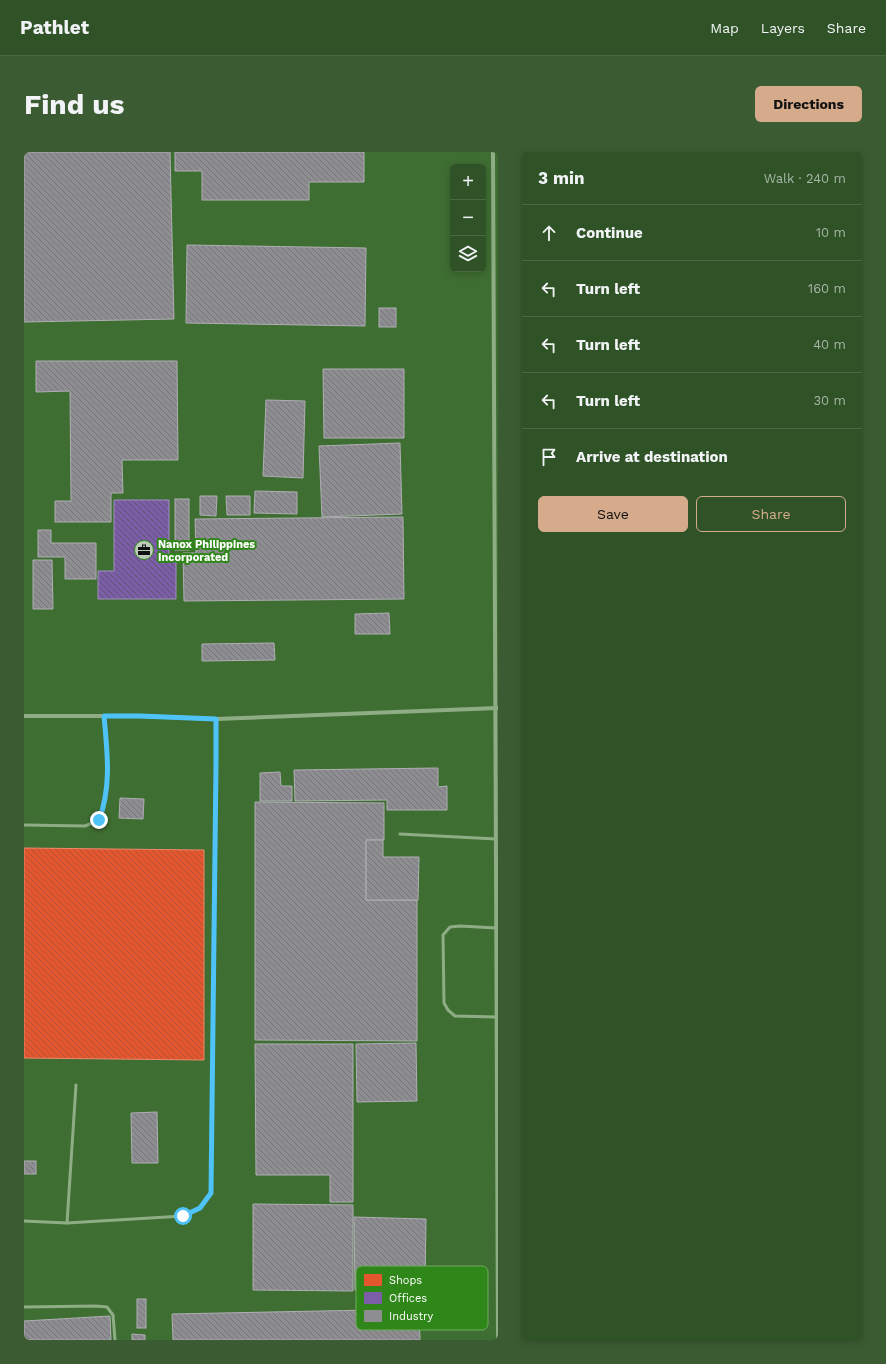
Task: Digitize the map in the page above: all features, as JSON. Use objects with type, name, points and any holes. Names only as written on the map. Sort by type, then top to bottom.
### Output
[{"type":"street","points":[[493,152],[497,708],[496,1017],[498,1340]]},
{"type":"street","points":[[24,716],[140,716],[216,719],[497,708]]},
{"type":"lane","points":[[24,825],[85,826],[99,820],[104,807],[108,763],[104,716]]},
{"type":"lane","points":[[24,1221],[67,1223],[183,1216],[200,1208],[211,1193],[216,719]]},
{"type":"lane","points":[[400,834],[496,838]]},
{"type":"lane","points":[[496,928],[460,926],[450,927],[443,935],[444,1003],[448,1010],[456,1016],[496,1017]]},
{"type":"lane","points":[[67,1223],[76,1085]]},
{"type":"lane","points":[[24,1307],[107,1307],[113,1315],[115,1340]]},
{"type":"building: Shops","points":[[24,848],[204,850],[204,1060],[24,1058]]},
{"type":"building: Offices","points":[[114,500],[169,500],[169,558],[176,558],[176,599],[98,599],[98,571],[114,571]]},
{"type":"building: Industry","points":[[24,152],[170,152],[174,319],[24,322]]},
{"type":"building: Industry","points":[[175,152],[364,152],[364,182],[309,182],[309,200],[202,200],[202,171],[175,171]]},
{"type":"building: Industry","points":[[187,245],[366,248],[365,326],[186,323]]},
{"type":"building: Industry","points":[[379,308],[396,308],[396,327],[379,327]]},
{"type":"building: Industry","points":[[36,361],[177,361],[178,460],[122,460],[123,493],[111,493],[111,522],[55,522],[55,501],[71,501],[70,391],[36,392]]},
{"type":"building: Industry","points":[[323,369],[404,369],[404,438],[324,438]]},
{"type":"building: Industry","points":[[266,400],[305,401],[303,478],[263,476]]},
{"type":"building: Industry","points":[[400,443],[402,514],[322,517],[319,446]]},
{"type":"building: Industry","points":[[255,491],[297,492],[297,514],[254,513]]},
{"type":"building: Industry","points":[[200,496],[217,496],[216,516],[200,515]]},
{"type":"building: Industry","points":[[226,496],[250,496],[250,515],[227,515]]},
{"type":"building: Industry","points":[[175,499],[189,499],[189,550],[175,550]]},
{"type":"building: Industry","points":[[403,517],[404,599],[184,601],[183,553],[196,553],[195,519]]},
{"type":"building: Industry","points":[[38,530],[51,530],[51,543],[96,543],[96,579],[65,579],[65,557],[38,557]]},
{"type":"building: Industry","points":[[33,560],[52,560],[53,609],[33,609]]},
{"type":"building: Industry","points":[[389,613],[390,634],[355,634],[355,614]]},
{"type":"building: Industry","points":[[274,643],[275,660],[202,661],[202,644]]},
{"type":"building: Industry","points":[[438,768],[438,787],[447,786],[447,810],[387,810],[387,800],[295,801],[294,770]]},
{"type":"building: Industry","points":[[280,772],[281,786],[292,786],[292,801],[260,801],[260,773]]},
{"type":"building: Industry","points":[[120,798],[144,799],[143,819],[119,818]]},
{"type":"building: Industry","points":[[255,802],[384,803],[384,840],[366,840],[366,900],[417,900],[417,1041],[255,1040]]},
{"type":"building: Industry","points":[[366,840],[383,840],[383,857],[419,857],[418,900],[366,900]]},
{"type":"building: Industry","points":[[416,1043],[417,1101],[357,1102],[356,1044]]},
{"type":"building: Industry","points":[[255,1044],[353,1044],[353,1202],[330,1202],[330,1175],[256,1175]]},
{"type":"building: Industry","points":[[157,1112],[158,1163],[132,1163],[131,1113]]},
{"type":"building: Industry","points":[[24,1161],[36,1161],[36,1174],[24,1174]]},
{"type":"building: Industry","points":[[253,1204],[353,1205],[353,1291],[253,1290]]},
{"type":"building: Industry","points":[[354,1217],[426,1219],[425,1266],[356,1266],[355,1290]]},
{"type":"building: Industry","points":[[137,1299],[146,1299],[146,1328],[137,1328]]},
{"type":"building: Industry","points":[[356,1310],[356,1330],[420,1330],[420,1340],[173,1340],[172,1314]]},
{"type":"building: Industry","points":[[110,1316],[111,1340],[24,1340],[24,1321]]},
{"type":"building: Industry","points":[[132,1334],[145,1335],[145,1340],[132,1340]]},
{"type":"place","name":"Nanox Philippines Incorporated","points":[[144,550]]},
{"type":"route","points":[[99,820],[104,807],[108,763],[104,716],[216,719],[211,1193],[200,1208],[183,1216]]}]
